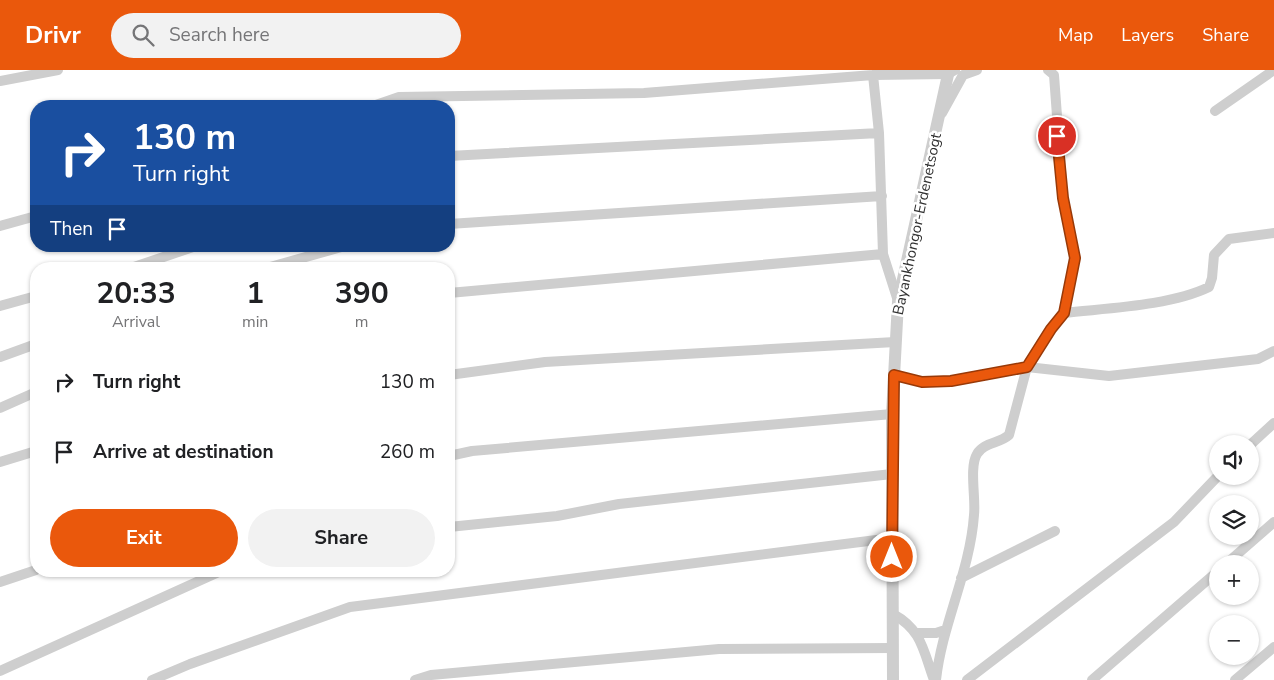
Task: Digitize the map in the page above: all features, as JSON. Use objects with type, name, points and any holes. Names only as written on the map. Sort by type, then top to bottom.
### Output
[{"type":"street","points":[[0,81],[58,70]]},
{"type":"street","points":[[939,118],[963,75],[977,70]]},
{"type":"street","points":[[935,680],[945,630],[961,578],[974,516],[974,461],[982,448],[1004,440],[1009,435],[1027,367],[1051,329],[1064,313],[1075,258],[1063,198],[1054,75],[1048,70]]},
{"type":"street","points":[[1215,110],[1274,70]]},
{"type":"street","points":[[390,100],[399,97],[644,93],[873,75],[951,71]]},
{"type":"street","name":"Bayankhongor-Erdenetsogt","points":[[893,680],[892,414],[898,302],[951,71]]},
{"type":"street","points":[[873,75],[879,133],[883,254],[898,302]]},
{"type":"street","points":[[455,156],[879,133]]},
{"type":"street","points":[[455,224],[882,196]]},
{"type":"street","points":[[0,226],[30,218]]},
{"type":"street","points":[[1064,313],[1127,306],[1198,292],[1209,287],[1212,278],[1214,256],[1229,238],[1274,233]]},
{"type":"street","points":[[149,262],[178,252]]},
{"type":"street","points":[[288,262],[324,252]]},
{"type":"street","points":[[455,292],[883,254]]},
{"type":"street","points":[[0,306],[30,298]]},
{"type":"street","points":[[455,374],[545,362],[895,342]]},
{"type":"street","points":[[0,357],[30,346]]},
{"type":"street","points":[[894,375],[922,382],[951,381],[1027,367],[1109,376],[1258,358],[1274,350]]},
{"type":"street","points":[[0,408],[30,395]]},
{"type":"street","points":[[455,455],[472,451],[892,414]]},
{"type":"street","points":[[1259,437],[1274,423]]},
{"type":"street","points":[[0,462],[30,453]]},
{"type":"street","points":[[455,526],[557,516],[619,504],[892,474]]},
{"type":"street","points":[[967,680],[1174,522],[1209,485]]},
{"type":"street","points":[[1236,555],[1274,522]]},
{"type":"street","points":[[961,578],[1055,531]]},
{"type":"street","points":[[152,680],[190,664],[350,607],[892,538]]},
{"type":"street","points":[[0,582],[30,572]]},
{"type":"street","points":[[0,671],[208,577]]},
{"type":"street","points":[[1092,680],[1209,579]]},
{"type":"street","points":[[893,614],[908,622],[917,633],[935,680]]},
{"type":"street","points":[[917,633],[936,633],[945,630]]},
{"type":"street","points":[[1235,680],[1274,646]]},
{"type":"street","points":[[415,680],[430,675],[719,649],[893,648]]},
{"type":"route","points":[[892,557],[892,414],[894,375],[922,382],[951,381],[1027,367],[1051,329],[1064,313],[1075,258],[1063,198],[1057,136]]}]
